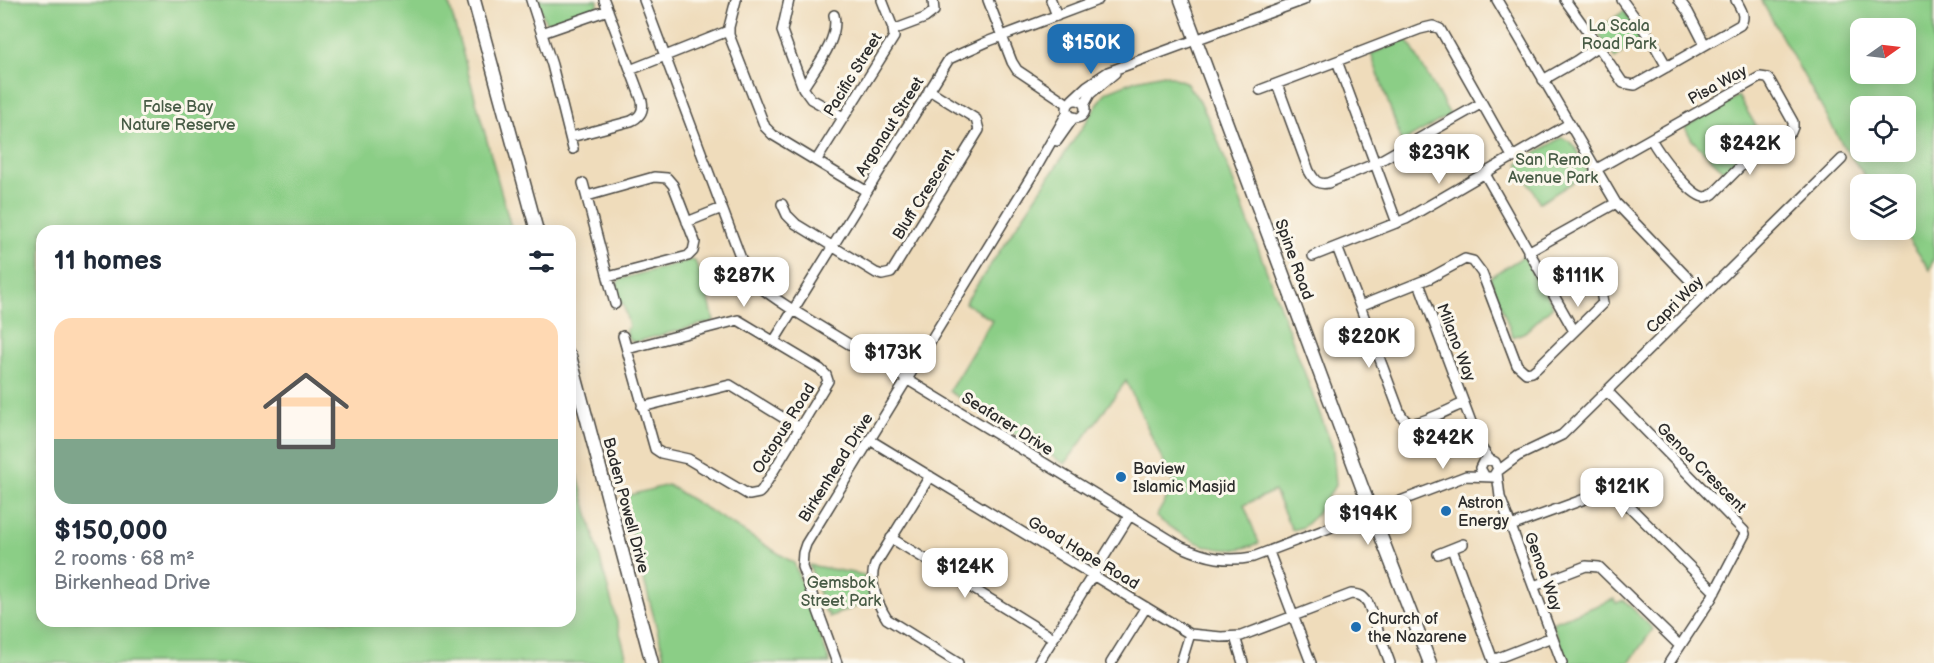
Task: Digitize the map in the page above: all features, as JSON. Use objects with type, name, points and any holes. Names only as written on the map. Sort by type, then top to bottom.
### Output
[{"type":"main road","points":[[474,0],[535,225]]},
{"type":"main road","name":"Spine Road","points":[[1181,0],[1430,663]]},
{"type":"main road","name":"Baden Powell Drive","points":[[576,378],[652,663]]},
{"type":"street","points":[[531,0],[573,149]]},
{"type":"street","points":[[571,137],[631,121],[639,116],[643,106],[604,0]]},
{"type":"street","name":"Seafarer Drive","points":[[644,0],[743,264],[753,281],[766,292],[1182,547],[1208,558],[1240,560],[1269,552],[1371,511]]},
{"type":"street","points":[[736,0],[728,31],[765,127],[773,135],[866,191]]},
{"type":"street","points":[[789,0],[782,31],[803,88],[811,99],[843,117]]},
{"type":"street","name":"Pacific Street","points":[[816,161],[892,40],[893,30],[882,0]]},
{"type":"street","points":[[893,30],[930,16],[934,11],[933,0]]},
{"type":"street","points":[[988,0],[1017,70],[1071,108],[1078,100],[1084,105]]},
{"type":"street","points":[[1052,0],[1057,16]]},
{"type":"street","name":"Argonaut Street","points":[[774,341],[949,59],[1002,36],[1098,0]]},
{"type":"street","name":"Birkenhead Drive","points":[[837,663],[805,577],[802,567],[803,553],[812,533],[1071,108],[1096,79],[1108,72],[1304,0]]},
{"type":"street","points":[[1497,0],[1616,203],[1704,295]]},
{"type":"street","points":[[1565,0],[1623,83],[1627,85],[1635,85],[1743,22],[1743,14],[1736,0]]},
{"type":"street","points":[[1622,0],[1651,39],[1667,67]]},
{"type":"street","points":[[1679,0],[1705,45]]},
{"type":"street","points":[[542,33],[608,10]]},
{"type":"street","points":[[803,88],[833,37],[836,23],[834,15]]},
{"type":"street","points":[[1260,90],[1420,29],[1436,26],[1440,29],[1513,158]]},
{"type":"street","points":[[630,70],[728,31]]},
{"type":"street","points":[[1543,80],[1598,46]]},
{"type":"street","points":[[1337,61],[1397,223]]},
{"type":"street","name":"Birkenhead Drive","points":[[1071,108],[1080,117],[1084,113],[1084,105],[1090,94],[1125,67]]},
{"type":"street","name":"Pisa Way","points":[[1595,170],[1760,77],[1770,81],[1793,122],[1791,132],[1752,156],[1713,194],[1706,197],[1699,195],[1681,179],[1665,161],[1651,139]]},
{"type":"street","points":[[1277,84],[1314,180],[1321,184],[1374,164],[1482,103]]},
{"type":"street","name":"Bluff Crescent","points":[[832,246],[876,273],[882,275],[894,271],[979,130],[979,122],[976,119],[929,90]]},
{"type":"street","points":[[1313,256],[1397,223],[1569,124]]},
{"type":"street","name":"Capri Way","points":[[1466,476],[1492,474],[1518,456],[1562,435],[1842,159]]},
{"type":"street","points":[[1485,174],[1574,331]]},
{"type":"street","points":[[587,196],[660,177],[671,181],[695,242],[691,254],[608,277]]},
{"type":"street","points":[[583,183],[615,304]]},
{"type":"street","points":[[1528,252],[1616,203]]},
{"type":"street","points":[[782,204],[787,215],[796,224],[832,246]]},
{"type":"street","points":[[687,222],[722,208]]},
{"type":"street","points":[[1337,247],[1405,421],[1412,423],[1421,421],[1464,404]]},
{"type":"street","points":[[1360,306],[1419,283],[1460,261],[1469,259],[1473,261],[1486,283],[1517,365],[1524,372],[1532,372],[1603,303],[1601,292]]},
{"type":"street","name":"Milano Way","points":[[1419,283],[1486,462]]},
{"type":"street","name":"Octopus Road","points":[[623,336],[652,445],[657,451],[688,459],[749,495],[762,490],[827,385],[827,378],[820,369],[738,320],[627,348]]},
{"type":"street","points":[[642,407],[730,386],[800,428]]},
{"type":"street","name":"Genoa Crescent","points":[[1607,391],[1744,531],[1744,537],[1715,592],[1669,663]]},
{"type":"street","name":"Good Hope Road","points":[[870,440],[1190,634],[1235,637],[1351,594],[1361,595],[1368,603],[1390,663]]},
{"type":"street","name":"Capri Way","points":[[1371,511],[1466,476],[1486,462],[1518,456]]},
{"type":"street","points":[[1486,462],[1497,464],[1492,474],[1481,471],[1486,462]]},
{"type":"street","name":"Genoa Way","points":[[1492,474],[1562,663]]},
{"type":"street","points":[[930,476],[875,565],[872,576],[884,613],[893,624],[958,663]]},
{"type":"street","points":[[1511,526],[1604,492],[1610,492],[1622,499],[1715,592]]},
{"type":"street","points":[[1038,663],[1130,515]]},
{"type":"street","points":[[891,538],[1053,638]]},
{"type":"street","points":[[1438,554],[1463,544]]},
{"type":"street","points":[[1452,549],[1493,661],[1552,637]]},
{"type":"street","points":[[1269,552],[1311,663]]},
{"type":"street","points":[[1534,586],[1586,566],[1599,567],[1680,646]]},
{"type":"street","points":[[1111,663],[1146,607]]},
{"type":"street","points":[[1181,663],[1190,634]]},
{"type":"street","points":[[1235,637],[1243,663]]},
{"type":"green space","name":"False Bay Nature Reserve","points":[[0,0],[448,0],[510,225],[36,225],[36,627],[576,627],[576,469],[628,663],[0,663]]},
{"type":"green space","points":[[537,0],[598,0],[598,5],[593,10],[552,24],[545,21]]},
{"type":"green space","points":[[1761,0],[1934,0],[1934,258],[1930,270],[1909,240],[1916,240],[1916,174],[1864,174],[1855,162],[1916,162],[1916,96],[1850,96],[1850,155]]},
{"type":"green space","name":"La Scala Road Park","points":[[1624,11],[1642,38],[1615,58],[1596,31]]},
{"type":"green space","points":[[1407,39],[1450,115],[1402,142],[1371,54]]},
{"type":"green space","points":[[1164,74],[1185,82],[1200,101],[1217,138],[1333,449],[1336,484],[1316,515],[1303,527],[1292,530],[1274,491],[1244,505],[1259,543],[1245,548],[1218,549],[1205,545],[1180,534],[1156,517],[1174,485],[1126,381],[1065,464],[996,423],[949,391],[992,320],[965,303],[1106,92],[1136,80]]},
{"type":"green space","points":[[1738,96],[1765,141],[1753,147],[1726,173],[1692,140],[1685,127]]},
{"type":"green space","name":"San Remo Avenue Park","points":[[1561,138],[1571,142],[1578,151],[1588,173],[1540,203],[1518,164]]},
{"type":"green space","points":[[1524,256],[1553,306],[1525,332],[1513,337],[1490,277]]},
{"type":"green space","points":[[690,260],[695,261],[708,295],[714,321],[635,342],[628,338],[626,329],[629,327],[623,303],[620,304],[616,290],[618,282],[621,279]]},
{"type":"green space","points":[[668,485],[794,563],[830,663],[666,663],[622,497]]},
{"type":"green space","name":"Gemsbok Street Park","points":[[809,565],[864,575],[874,600],[829,617]]},
{"type":"green space","points":[[1614,599],[1616,603],[1624,600],[1653,629],[1629,663],[1568,663],[1552,623]]},
{"type":"place","name":"Baview Islamic Masjid","points":[[1121,477]]},
{"type":"place","name":"Astron Energy","points":[[1446,511]]},
{"type":"place","name":"Church of the Nazarene","points":[[1356,627]]}]
